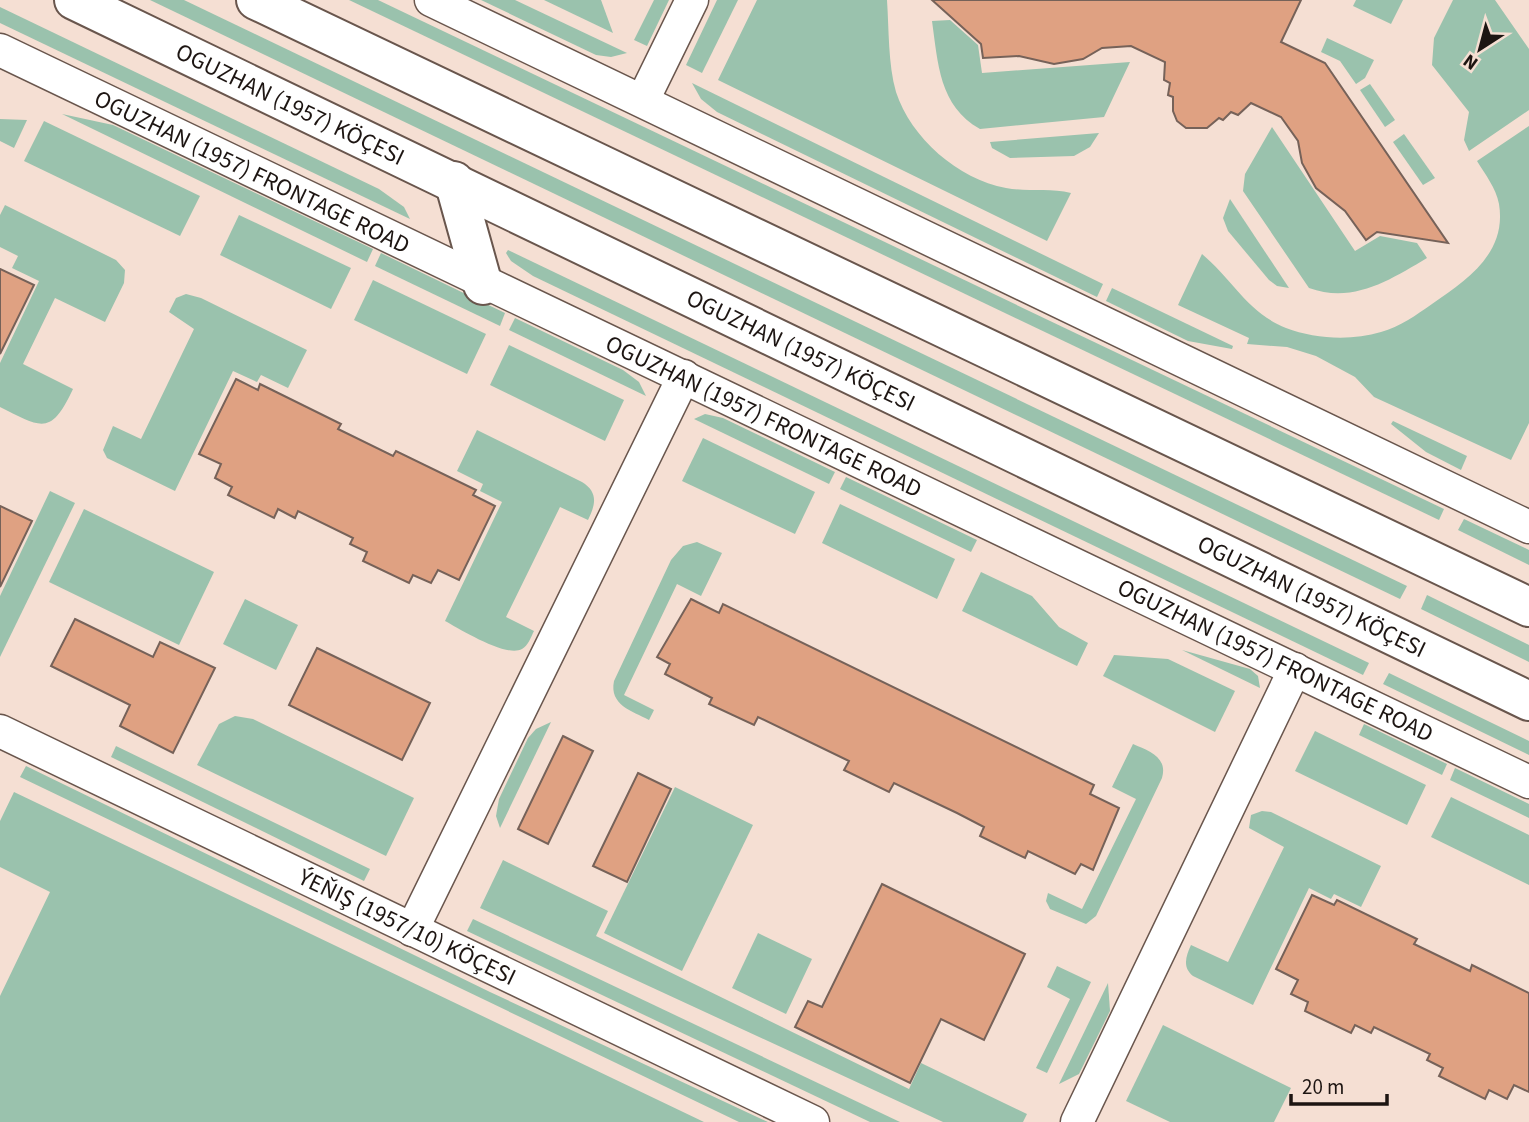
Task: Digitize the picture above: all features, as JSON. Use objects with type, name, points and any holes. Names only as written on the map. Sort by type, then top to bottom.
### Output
[{"type":"main road","name":"OGUZHAN (1957) KÖÇESI","points":[[74,0],[1529,701]]},
{"type":"main road","points":[[256,0],[1529,607]]},
{"type":"main road","points":[[454,181],[483,285]]},
{"type":"street","points":[[430,0],[1529,527]]},
{"type":"street","points":[[643,100],[692,0]]},
{"type":"street","name":"OGUZHAN (1957) FRONTAGE ROAD","points":[[0,50],[483,285],[684,376],[1529,782]]},
{"type":"street","points":[[412,930],[684,376]]},
{"type":"street","points":[[1077,1122],[1294,668]]},
{"type":"street","name":"ÝEŇIŞ (1957/10) KÖÇESI","points":[[0,731],[813,1122]]},
{"type":"green space","points":[[150,0],[184,0],[1407,586],[1400,599]]},
{"type":"green space","points":[[349,0],[378,0],[1444,509],[1439,520]]},
{"type":"green space","points":[[481,0],[515,0],[627,53],[611,57],[596,55]]},
{"type":"green space","points":[[544,0],[601,0],[613,33]]},
{"type":"green space","points":[[654,0],[669,0],[647,46],[634,40]]},
{"type":"green space","points":[[717,0],[738,0],[702,73],[686,65]]},
{"type":"green space","points":[[757,0],[887,0],[893,81],[903,109],[913,125],[939,154],[971,176],[1006,188],[1071,193],[1047,241],[718,80]]},
{"type":"green space","points":[[1356,0],[1403,0],[1391,24],[1353,6]]},
{"type":"green space","points":[[1453,0],[1495,0],[1529,49],[1529,110],[1469,151],[1464,140],[1469,112],[1432,65],[1434,38]]},
{"type":"green space","points":[[0,7],[379,189],[404,207],[410,219],[0,23]]},
{"type":"green space","points":[[950,20],[978,45],[982,73],[1130,62],[1104,117],[980,129],[956,108],[948,96],[939,68],[932,21]]},
{"type":"green space","points":[[1327,38],[1374,60],[1365,78],[1356,84],[1340,61],[1321,52]]},
{"type":"green space","points":[[692,83],[1103,284],[1097,297],[717,112],[701,99]]},
{"type":"green space","points":[[1370,84],[1395,120],[1385,127],[1360,90]]},
{"type":"green space","points":[[62,114],[113,125],[373,249],[367,262]]},
{"type":"green space","points":[[0,119],[27,120],[14,148],[0,141]]},
{"type":"green space","points":[[44,121],[200,196],[180,236],[24,161]]},
{"type":"green space","points":[[1529,126],[1529,423],[1511,460],[1374,397],[1355,377],[1316,356],[1287,347],[1247,344],[1249,338],[1178,305],[1202,254],[1261,314],[1286,328],[1309,335],[1345,338],[1369,335],[1401,324],[1471,275],[1491,251],[1500,221],[1499,204],[1493,187],[1477,161]]},
{"type":"green space","points":[[1272,127],[1355,251],[1380,236],[1417,243],[1427,258],[1385,281],[1356,291],[1325,292],[1309,288],[1243,191],[1245,174]]},
{"type":"green space","points":[[1099,133],[1090,147],[1074,156],[1010,158],[992,148],[990,142]]},
{"type":"green space","points":[[1404,134],[1435,178],[1423,185],[1393,142]]},
{"type":"green space","points":[[1230,199],[1289,288],[1277,286],[1269,280],[1228,231],[1223,218]]},
{"type":"green space","points":[[5,205],[116,260],[125,270],[124,283],[105,322],[55,298],[23,364],[73,389],[58,415],[44,424],[26,420],[0,407],[0,363],[39,281],[12,268],[18,256],[0,247],[0,215]]},
{"type":"green space","points":[[239,215],[351,268],[331,309],[220,255]]},
{"type":"green space","points":[[508,250],[1369,663],[1363,675],[533,276],[511,261],[506,253]]},
{"type":"green space","points":[[381,253],[505,313],[500,326],[375,266]]},
{"type":"green space","points":[[373,280],[486,334],[467,374],[354,320]]},
{"type":"green space","points":[[1112,288],[1233,346],[1232,349],[1188,341],[1106,301]]},
{"type":"green space","points":[[186,294],[201,298],[307,350],[288,388],[261,375],[257,382],[233,371],[175,491],[107,458],[103,450],[113,426],[141,439],[194,329],[169,312],[176,298]]},
{"type":"green space","points":[[515,318],[623,370],[639,382],[646,396],[509,330]]},
{"type":"green space","points":[[509,345],[624,400],[605,441],[490,385]]},
{"type":"green space","points":[[705,414],[723,418],[835,472],[829,484],[694,419]]},
{"type":"green space","points":[[1393,421],[1467,456],[1461,470],[1426,452],[1391,424]]},
{"type":"green space","points":[[477,430],[582,482],[591,490],[594,499],[588,520],[560,507],[506,617],[534,631],[526,646],[515,651],[483,641],[445,621],[502,502],[480,491],[483,484],[457,471]]},
{"type":"green space","points":[[703,438],[815,492],[795,534],[682,481]]},
{"type":"green space","points":[[846,477],[977,540],[971,552],[840,489]]},
{"type":"green space","points":[[50,491],[75,503],[0,657],[0,596]]},
{"type":"green space","points":[[840,504],[955,559],[937,599],[822,543]]},
{"type":"green space","points":[[84,509],[214,572],[179,645],[49,582]]},
{"type":"green space","points":[[1464,519],[1529,550],[1529,565],[1458,530]]},
{"type":"green space","points":[[697,542],[722,553],[701,596],[677,584],[624,695],[654,710],[649,720],[618,702],[613,689],[614,681],[671,560],[683,546]]},
{"type":"green space","points":[[981,572],[1032,596],[1059,627],[1088,643],[1077,666],[962,611]]},
{"type":"green space","points":[[1427,595],[1529,645],[1529,662],[1421,609]]},
{"type":"green space","points":[[245,599],[298,625],[276,670],[223,644]]},
{"type":"green space","points":[[1182,650],[1250,669],[1258,676],[1260,688]]},
{"type":"green space","points":[[1114,655],[1168,659],[1235,691],[1215,732],[1103,676]]},
{"type":"green space","points":[[1389,673],[1529,741],[1529,755],[1383,684]]},
{"type":"green space","points":[[235,716],[253,719],[414,798],[386,856],[197,765],[219,724]]},
{"type":"green space","points":[[551,722],[500,828],[496,816],[499,799],[528,738],[536,729]]},
{"type":"green space","points":[[1364,724],[1447,764],[1442,775],[1359,735]]},
{"type":"green space","points":[[1315,731],[1426,785],[1407,825],[1295,771]]},
{"type":"green space","points":[[1133,744],[1151,752],[1160,760],[1162,778],[1096,916],[1086,924],[1050,909],[1046,901],[1048,893],[1082,909],[1136,799],[1112,787]]},
{"type":"green space","points":[[116,746],[370,869],[364,881],[111,757]]},
{"type":"green space","points":[[26,766],[490,992],[768,1122],[739,1122],[20,777]]},
{"type":"green space","points":[[1455,768],[1529,804],[1529,818],[1450,780]]},
{"type":"green space","points":[[675,787],[753,825],[682,971],[604,933]]},
{"type":"green space","points":[[14,792],[704,1122],[0,1122],[0,996],[50,892],[0,867],[0,821]]},
{"type":"green space","points":[[1451,797],[1529,835],[1529,885],[1431,837]]},
{"type":"green space","points":[[1262,811],[1271,812],[1381,866],[1361,907],[1334,894],[1331,899],[1309,888],[1253,1005],[1193,976],[1187,969],[1186,961],[1191,945],[1228,962],[1284,847],[1249,828],[1251,815]]},
{"type":"green space","points":[[503,860],[608,911],[596,936],[909,1089],[921,1063],[1027,1114],[1023,1122],[943,1122],[480,908]]},
{"type":"green space","points":[[473,919],[900,1122],[870,1122],[467,931]]},
{"type":"green space","points":[[758,933],[812,959],[786,1014],[732,988]]},
{"type":"green space","points":[[1057,966],[1091,982],[1047,1073],[1036,1068],[1070,999],[1047,987]]},
{"type":"green space","points":[[1108,983],[1110,1011],[1079,1074],[1059,1084]]},
{"type":"green space","points":[[1163,1025],[1291,1088],[1274,1122],[1170,1122],[1126,1101]]},
{"type":"building","points":[[932,0],[1301,0],[1281,42],[1325,63],[1448,243],[1377,232],[1366,240],[1345,211],[1316,188],[1302,163],[1298,141],[1281,117],[1251,103],[1238,115],[1231,112],[1223,120],[1219,118],[1207,128],[1186,128],[1177,121],[1173,111],[1173,97],[1168,95],[1170,83],[1164,80],[1165,62],[1131,46],[1102,48],[1083,59],[1054,64],[1019,56],[983,58],[981,44]]},
{"type":"building","points":[[0,269],[34,285],[0,354]]},
{"type":"building","points":[[236,379],[258,390],[260,384],[341,424],[338,429],[393,456],[396,451],[476,490],[473,495],[495,506],[459,580],[438,570],[431,583],[413,575],[409,583],[363,561],[367,552],[350,544],[353,538],[298,511],[295,518],[278,509],[274,518],[228,495],[232,487],[215,478],[221,464],[199,454]]},
{"type":"building","points":[[0,506],[32,521],[0,587]]},
{"type":"building","points":[[691,599],[719,613],[723,604],[1094,785],[1090,794],[1119,808],[1093,870],[1081,864],[1075,874],[1028,851],[1025,858],[980,836],[984,827],[957,813],[894,783],[889,792],[844,770],[849,761],[758,717],[754,725],[709,704],[712,698],[665,674],[670,664],[657,657]]},
{"type":"building","points":[[75,619],[153,657],[160,642],[215,668],[173,753],[120,726],[130,705],[51,666]]},
{"type":"building","points":[[317,648],[430,703],[402,760],[289,705]]},
{"type":"building","points":[[563,736],[593,751],[548,844],[518,829]]},
{"type":"building","points":[[638,773],[671,789],[627,882],[593,866]]},
{"type":"building","points":[[882,884],[1025,954],[984,1040],[941,1019],[910,1083],[795,1027],[808,1001],[822,1007]]},
{"type":"building","points":[[1312,895],[1334,905],[1337,900],[1417,939],[1414,944],[1470,971],[1472,965],[1529,993],[1529,1092],[1514,1085],[1507,1099],[1489,1090],[1485,1099],[1439,1076],[1443,1068],[1427,1060],[1430,1054],[1374,1027],[1371,1033],[1355,1025],[1351,1033],[1305,1011],[1308,1002],[1291,994],[1298,980],[1276,969]]}]
